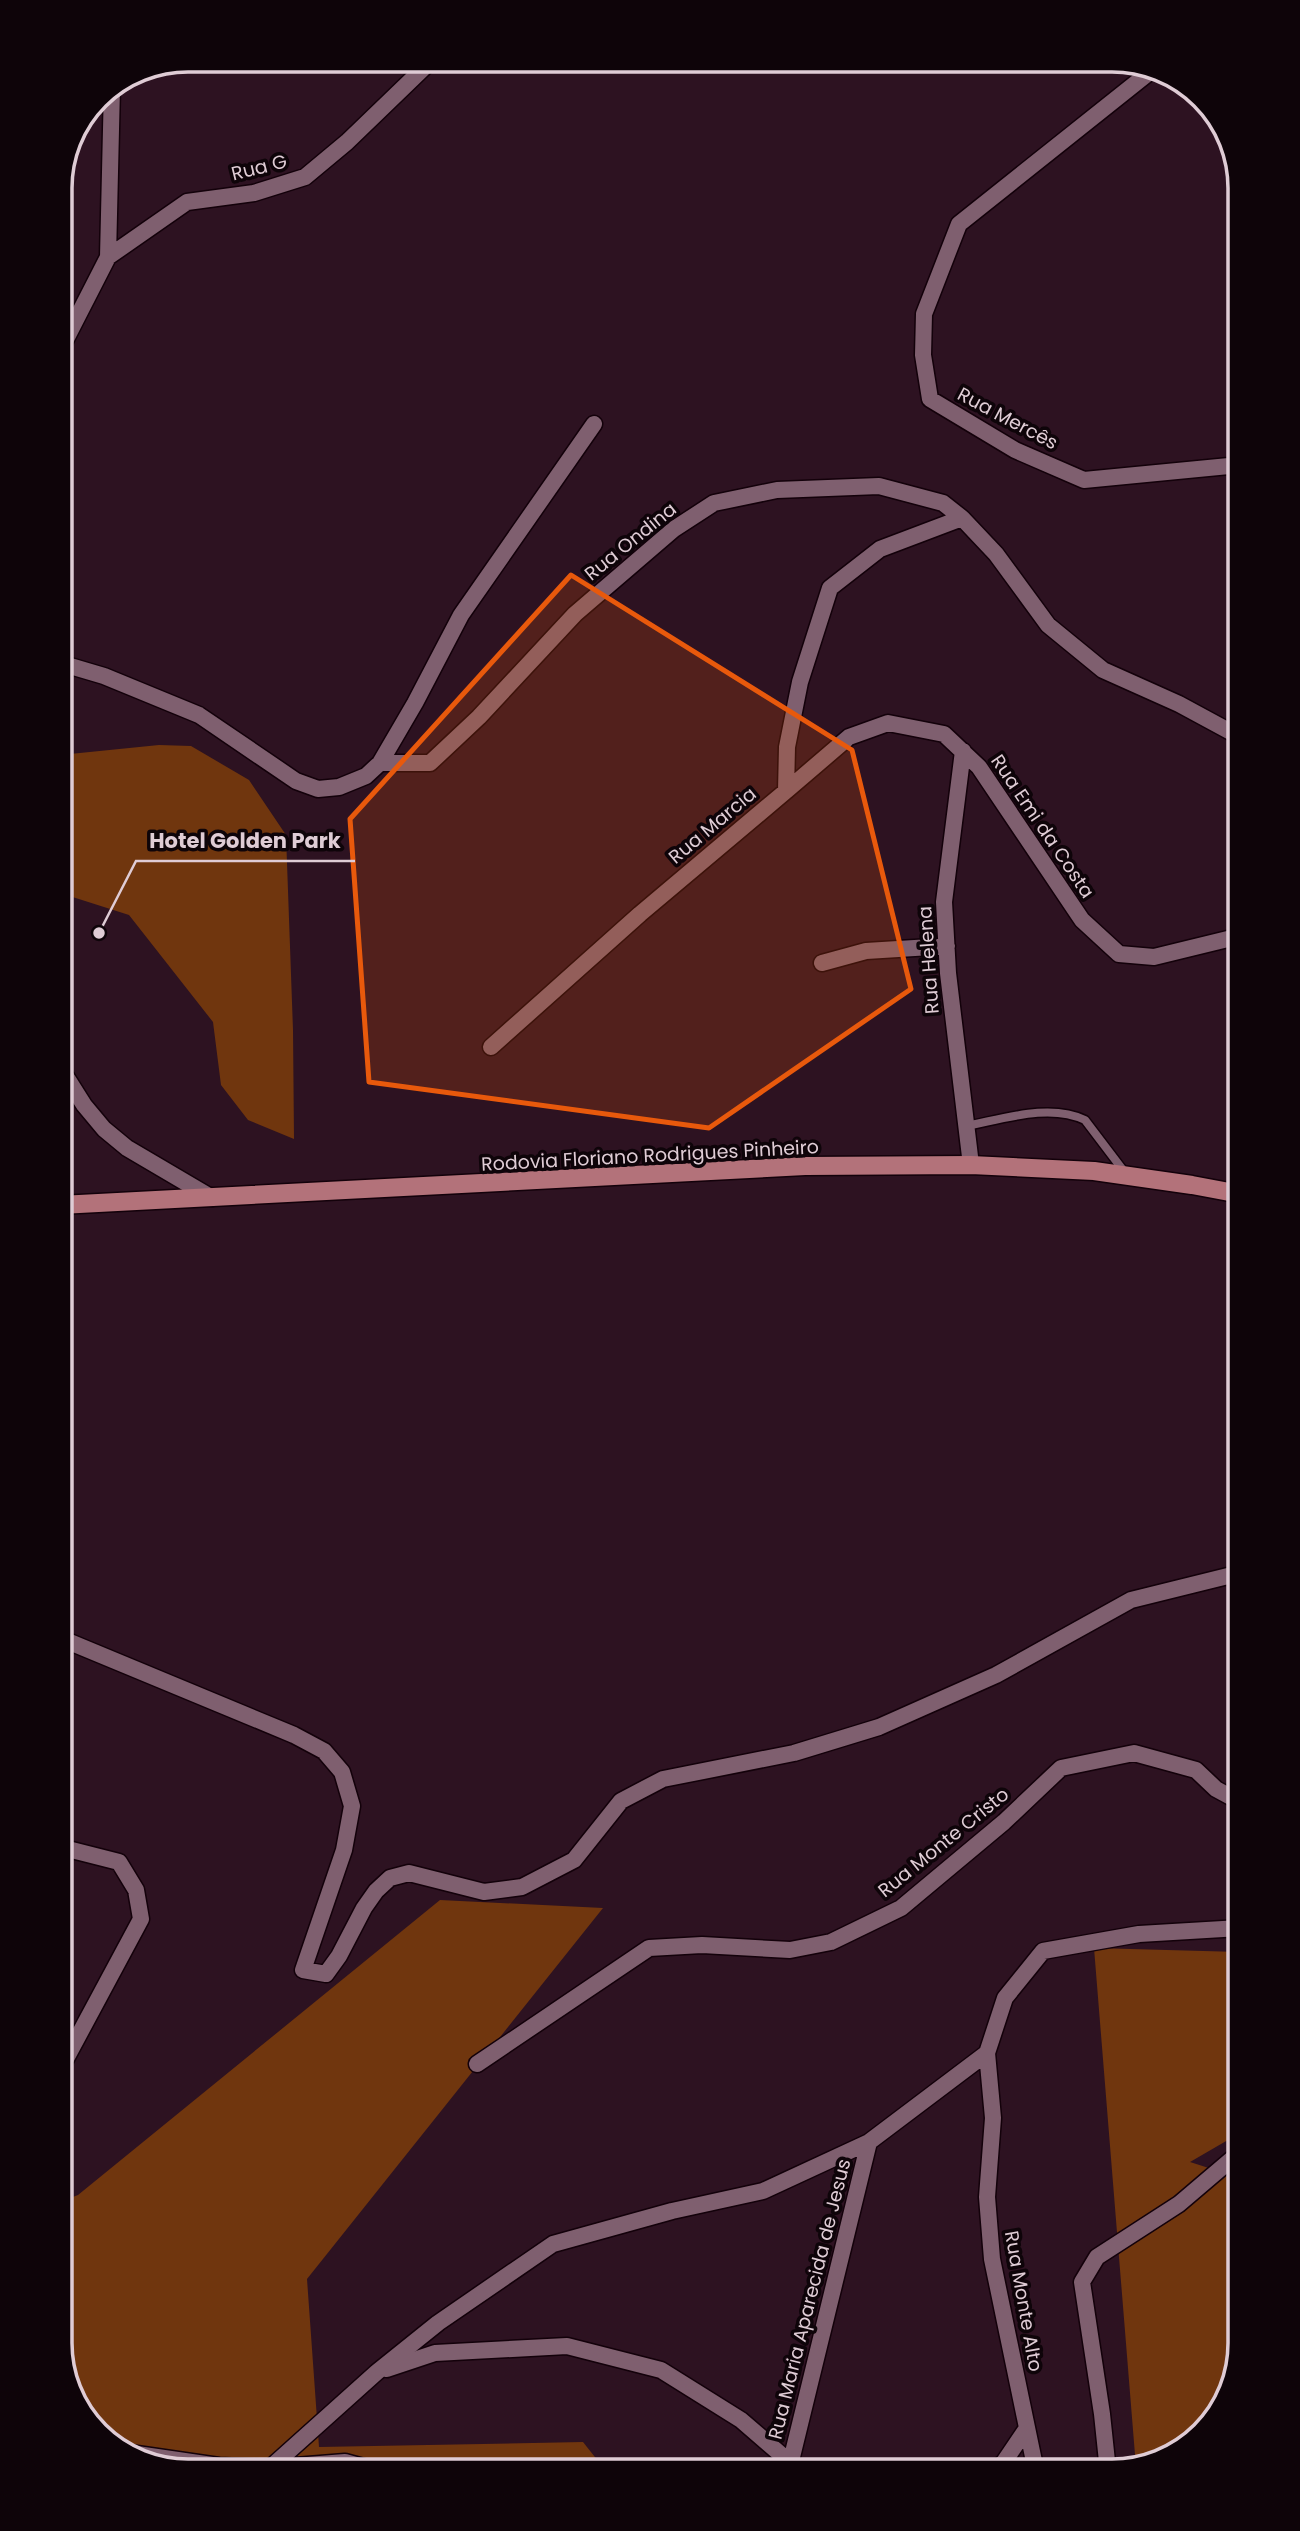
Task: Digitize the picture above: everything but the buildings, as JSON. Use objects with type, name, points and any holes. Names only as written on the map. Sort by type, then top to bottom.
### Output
[{"type":"main road","name":"Rodovia Floriano Rodrigues Pinheiro","points":[[72,1204],[805,1166],[971,1165],[1094,1171],[1228,1192]]},
{"type":"street","name":"Rua G","points":[[108,257],[187,202],[254,193],[305,177],[347,142],[420,72]]},
{"type":"street","name":"Rua Mercês","points":[[1144,76],[959,224],[924,314],[923,355],[930,399],[1015,450],[1084,480],[1228,466]]},
{"type":"street","points":[[72,325],[108,257],[113,99]]},
{"type":"street","points":[[72,667],[104,676],[200,715],[296,782],[318,789],[339,787],[366,776],[380,763],[461,615],[594,424]]},
{"type":"street","name":"Rua Ondina","points":[[380,763],[430,763],[479,717],[575,614],[674,529],[714,503],[777,490],[879,486],[943,503],[996,554],[1048,625],[1103,670],[1179,704],[1228,730]]},
{"type":"street","name":"Rua Marcia","points":[[491,1047],[640,914],[786,791],[787,747],[800,682],[830,587],[880,549],[961,518]]},
{"type":"street","name":"Rua Emi da Costa","points":[[786,791],[849,737],[888,723],[944,734],[979,767],[1082,920],[1119,954],[1154,957],[1228,939]]},
{"type":"street","name":"Rua Helena","points":[[963,751],[944,902],[971,1165]]},
{"type":"street","points":[[822,963],[866,951],[947,946]]},
{"type":"street","points":[[72,1086],[104,1129],[127,1147],[212,1198]]},
{"type":"street","points":[[72,1643],[294,1735],[324,1751],[342,1773],[352,1806],[344,1850],[303,1969],[326,1974],[339,1956],[364,1908],[390,1878],[409,1873],[484,1892],[523,1887],[574,1860],[621,1801],[663,1779],[794,1753],[879,1727],[996,1675],[1131,1601],[1228,1576]]},
{"type":"street","name":"Rua Monte Cristo","points":[[477,2064],[649,1948],[702,1945],[790,1950],[831,1942],[901,1908],[1004,1822],[1061,1768],[1134,1753],[1196,1770],[1216,1789],[1228,1795]]},
{"type":"street","points":[[72,1850],[119,1862],[136,1890],[141,1919],[72,2048]]},
{"type":"street","points":[[279,2459],[377,2372],[438,2323],[553,2244],[671,2211],[763,2191],[869,2142],[987,2053],[1005,1998],[1043,1951],[1139,1934],[1228,1929]]},
{"type":"street","name":"Rua Monte Alto","points":[[987,2053],[993,2118],[987,2197],[992,2259],[1033,2459]]},
{"type":"street","name":"Rua Maria Aparecida de Jesus","points":[[797,2459],[869,2142]]},
{"type":"street","points":[[1107,2459],[1082,2282],[1097,2258],[1179,2204],[1228,2165]]},
{"type":"street","points":[[377,2372],[435,2353],[567,2346],[661,2370],[741,2420],[785,2459]]},
{"type":"street","points":[[1006,2459],[1027,2428]]},
{"type":"lane","points":[[966,1126],[1037,1113],[1077,1116],[1085,1120],[1128,1176]]},
{"type":"highlighted area","points":[[571,575],[852,750],[911,989],[709,1128],[369,1082],[350,819]]},
{"type":"shaded area","points":[[159,745],[191,746],[249,780],[286,835],[294,1139],[248,1120],[221,1085],[213,1022],[129,915],[72,897],[72,754]]},
{"type":"shaded area","points":[[440,1900],[603,1908],[307,2279],[319,2447],[583,2442],[596,2459],[180,2459],[150,2453],[136,2447],[111,2431],[96,2414],[81,2388],[74,2366],[72,2197]]},
{"type":"shaded area","points":[[1094,1948],[1228,1952],[1228,2140],[1190,2162],[1228,2174],[1227,2359],[1216,2395],[1200,2420],[1177,2440],[1135,2457]]},
{"type":"place","name":"Hotel Golden Park","points":[[99,933]]}]
